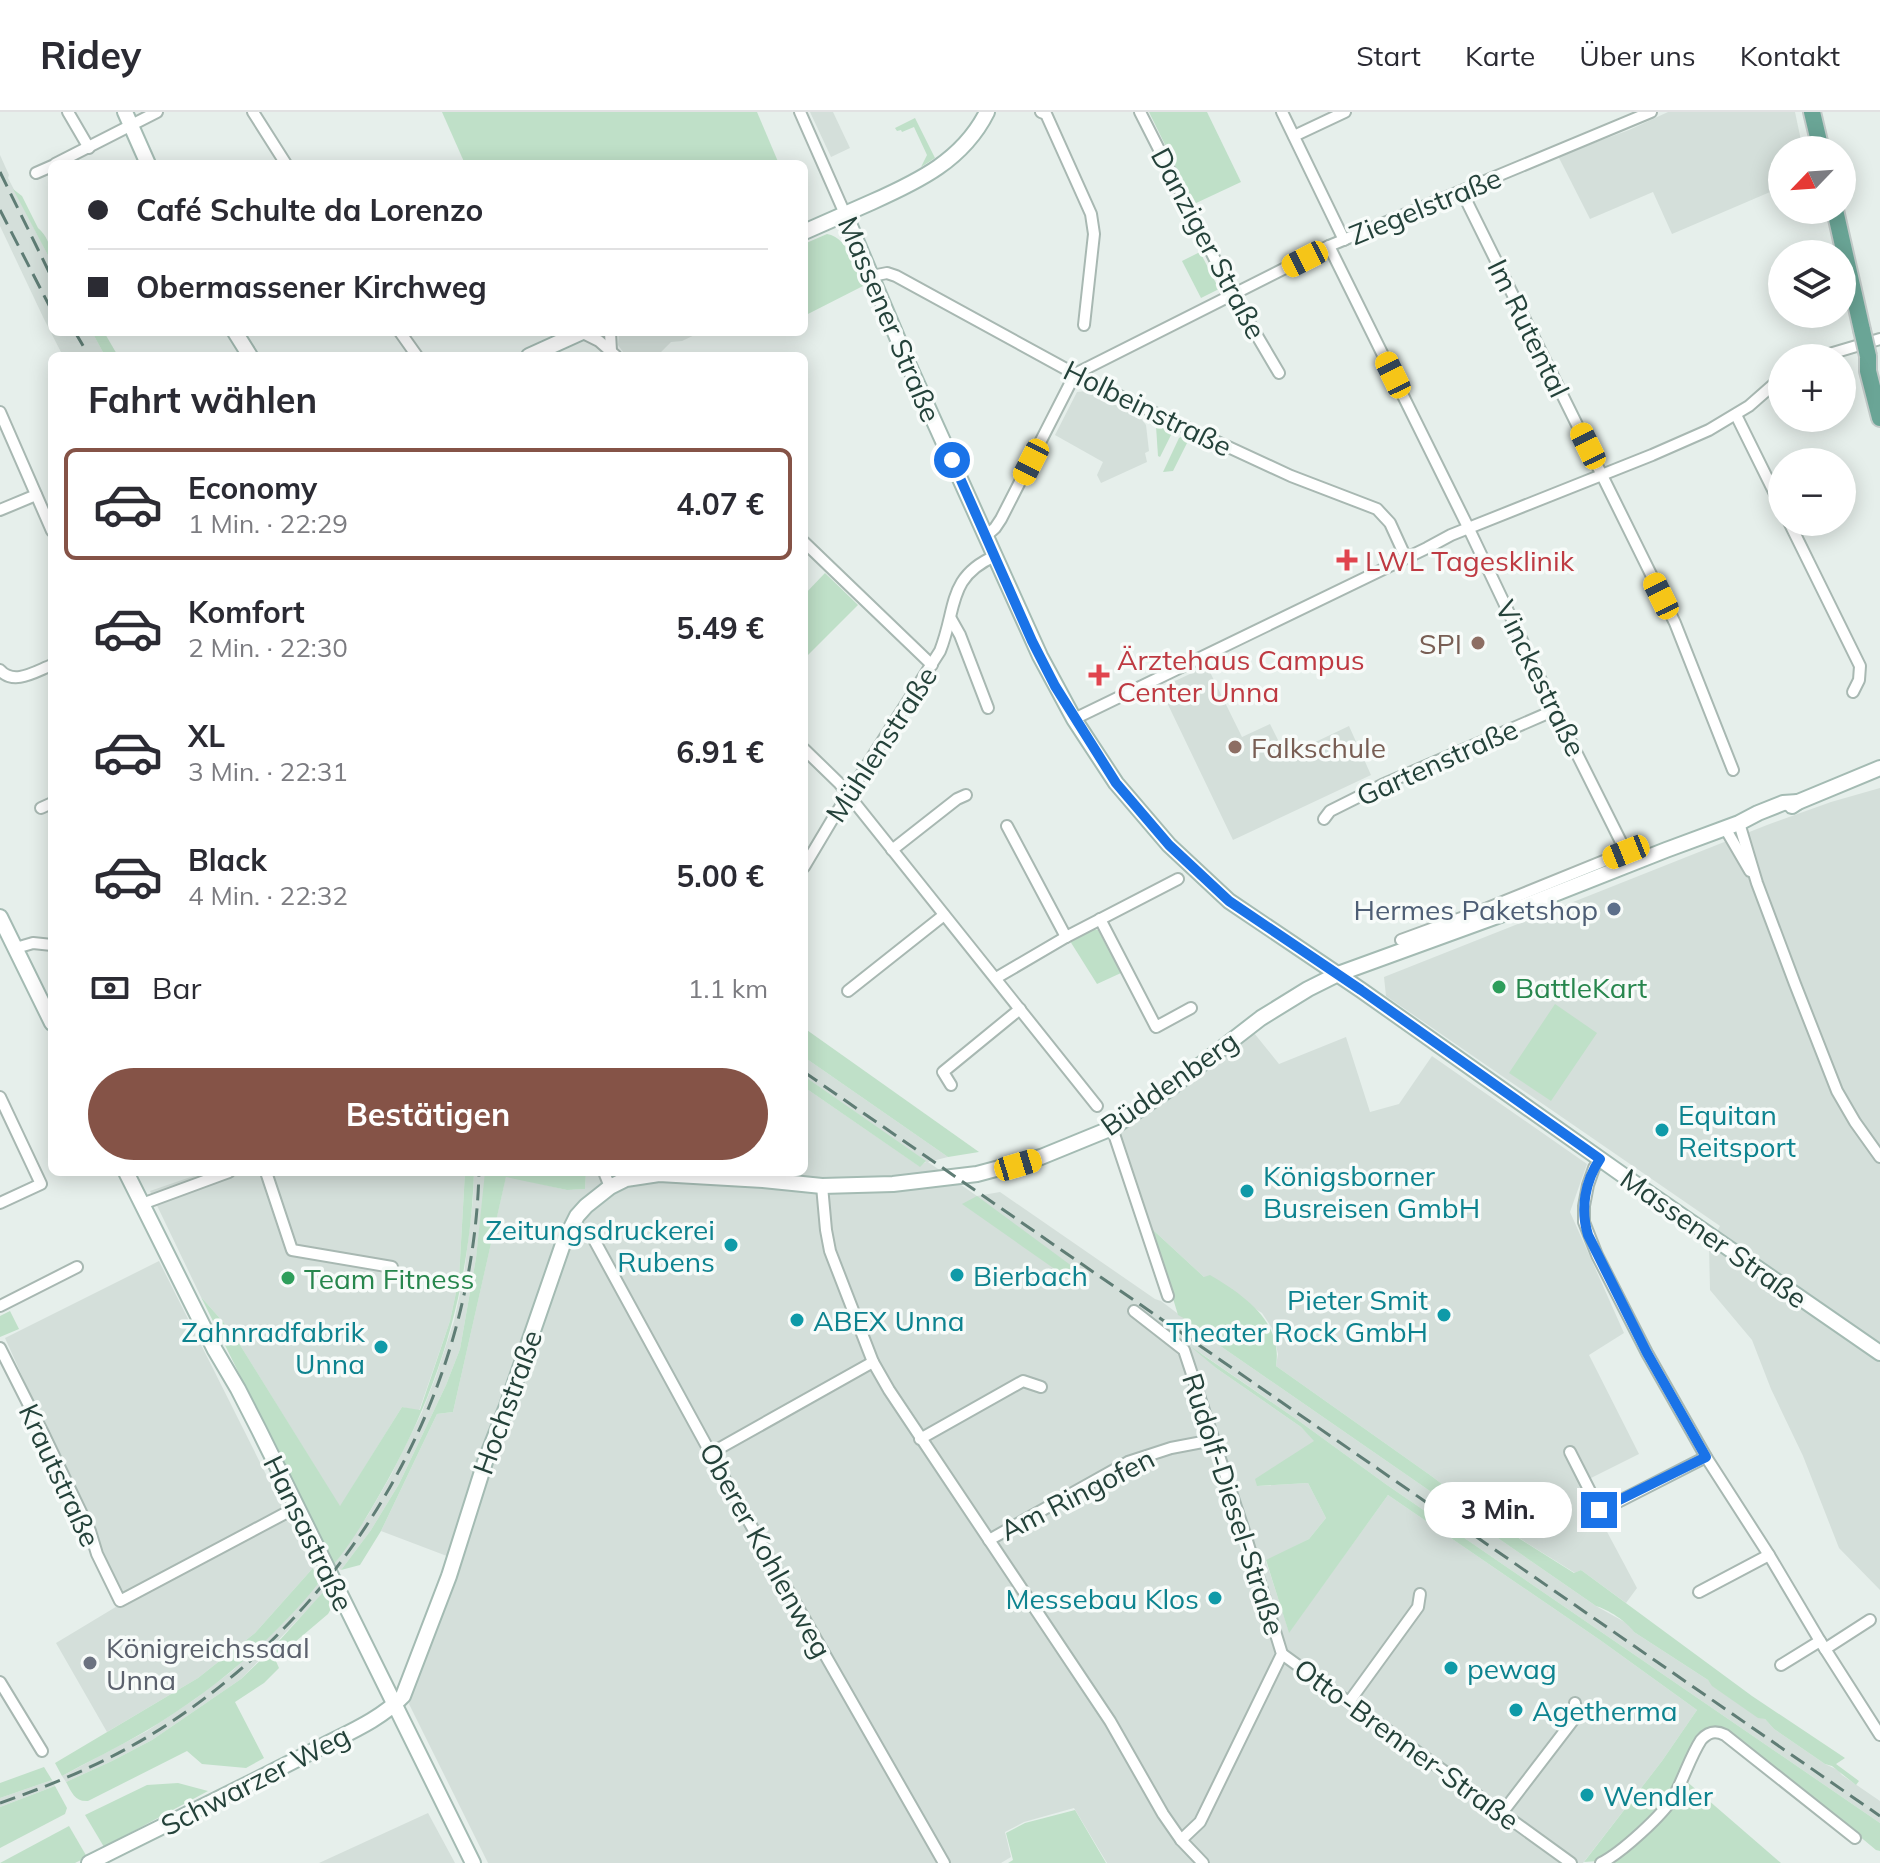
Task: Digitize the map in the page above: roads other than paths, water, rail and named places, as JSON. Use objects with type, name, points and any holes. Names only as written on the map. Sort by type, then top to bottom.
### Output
[{"type":"main road","points":[[808,230],[905,187],[941,166],[970,140],[987,112]]},
{"type":"main road","points":[[1812,112],[1818,136]]},
{"type":"main road","points":[[128,119],[146,160]]},
{"type":"main road","name":"Massener Straße","points":[[845,214],[905,357],[1040,656],[1074,719],[1116,783],[1152,827],[1229,901],[1880,1353]]},
{"type":"main road","points":[[1838,224],[1880,418]]},
{"type":"main road","points":[[538,352],[573,336]]},
{"type":"main road","points":[[1868,356],[1880,381]]},
{"type":"main road","name":"Büddenberg","points":[[694,1176],[822,1186],[902,1184],[977,1174],[1041,1157],[1112,1128],[1172,1087],[1261,1018],[1338,974],[1732,826],[1783,803],[1798,802],[1880,768]]},
{"type":"main road","points":[[0,917],[48,1015]]},
{"type":"main road","name":"Hansastraße","points":[[128,1176],[215,1350],[238,1389],[473,1863]]},
{"type":"main road","name":"Büddenberg","points":[[610,1187],[626,1179],[646,1176]]},
{"type":"main road","name":"Hochstraße","points":[[394,1705],[407,1689],[423,1647],[563,1244],[577,1216],[610,1187]]},
{"type":"main road","name":"Hochstraße","points":[[383,1682],[400,1680],[423,1647]]},
{"type":"main road","name":"Schwarzer Weg","points":[[90,1863],[368,1723],[394,1705]]},
{"type":"street","points":[[68,112],[89,148]]},
{"type":"street","points":[[253,112],[283,160]]},
{"type":"street","name":"Massener Straße","points":[[800,112],[845,214]]},
{"type":"street","name":"Danziger Straße","points":[[1140,112],[1233,295],[1279,373]]},
{"type":"street","points":[[1282,112],[1344,240]]},
{"type":"street","points":[[1294,136],[1345,112]]},
{"type":"street","name":"Ziegelstraße","points":[[1075,374],[1329,246],[1462,192],[1624,117],[1651,112]]},
{"type":"street","points":[[64,160],[89,148],[128,119],[153,113]]},
{"type":"street","points":[[1046,113],[1091,214],[1094,234],[1084,325]]},
{"type":"street","points":[[36,173],[48,168]]},
{"type":"street","name":"Im Rutental","points":[[1462,192],[1675,623],[1733,770]]},
{"type":"street","name":"Vinckestraße","points":[[1329,246],[1626,852],[1401,940]]},
{"type":"street","name":"Holbeinstraße","points":[[872,276],[887,273],[896,276],[1075,374],[1291,476],[1377,509],[1390,523],[1406,558]]},
{"type":"street","points":[[590,336],[611,352]]},
{"type":"street","points":[[1856,346],[1880,339]]},
{"type":"street","points":[[986,536],[1001,519],[1075,374]]},
{"type":"street","points":[[1074,719],[1468,527],[1685,440],[1736,415],[1768,389]]},
{"type":"street","points":[[0,412],[48,522]]},
{"type":"street","points":[[1736,415],[1768,480]]},
{"type":"street","points":[[0,510],[36,495]]},
{"type":"street","points":[[1796,536],[1860,666],[1859,680],[1853,692]]},
{"type":"street","points":[[808,546],[932,665]]},
{"type":"street","name":"Mühlenstraße","points":[[808,860],[940,651],[960,582],[975,566],[995,556]]},
{"type":"street","name":"Mühlenstraße","points":[[951,619],[988,708]]},
{"type":"street","points":[[0,670],[5,676],[16,678],[48,666]]},
{"type":"street","name":"Gartenstraße","points":[[1324,819],[1330,811],[1382,785],[1555,710]]},
{"type":"street","points":[[808,753],[839,783],[1097,1106]]},
{"type":"street","points":[[892,850],[966,795]]},
{"type":"street","points":[[1007,826],[1066,937]]},
{"type":"street","points":[[1732,826],[1837,1091],[1880,1157]]},
{"type":"street","points":[[996,978],[1066,937],[1178,879]]},
{"type":"street","points":[[848,991],[944,915]]},
{"type":"street","points":[[1100,919],[1156,1027],[1191,1008]]},
{"type":"street","points":[[16,948],[33,943],[48,945]]},
{"type":"street","points":[[951,1085],[943,1072],[1020,1009]]},
{"type":"street","points":[[0,1097],[41,1184],[0,1203]]},
{"type":"street","points":[[1112,1128],[1168,1296]]},
{"type":"street","points":[[1600,1159],[1588,1185],[1584,1206],[1588,1235],[1647,1353],[1706,1457],[1880,1735]]},
{"type":"street","points":[[142,1204],[218,1176]]},
{"type":"street","points":[[267,1176],[292,1250],[392,1267]]},
{"type":"street","points":[[606,1176],[610,1187]]},
{"type":"street","points":[[822,1186],[830,1251],[873,1362],[920,1439],[1110,1721],[1163,1814],[1181,1840],[1203,1863]]},
{"type":"street","name":"Oberer Kohlenweg","points":[[592,1236],[711,1453],[944,1863]]},
{"type":"street","points":[[0,1306],[77,1267]]},
{"type":"street","name":"Rudolf-Diesel-Straße","points":[[1134,1311],[1184,1350],[1282,1654],[1200,1822],[1181,1840]]},
{"type":"street","name":"Krautstraße","points":[[0,1348],[90,1531],[97,1554],[120,1601],[297,1507]]},
{"type":"street","points":[[711,1453],[873,1362]]},
{"type":"street","points":[[920,1439],[1023,1381],[1041,1387]]},
{"type":"street","name":"Am Ringofen","points":[[989,1540],[1128,1462],[1171,1448],[1213,1440]]},
{"type":"street","points":[[1570,1452],[1600,1511],[1706,1457]]},
{"type":"street","points":[[1699,1592],[1769,1555]]},
{"type":"street","points":[[1349,1702],[1418,1607],[1420,1594]]},
{"type":"street","points":[[1781,1665],[1870,1620]]},
{"type":"street","name":"Otto-Brenner-Straße","points":[[1282,1654],[1571,1863]]},
{"type":"street","points":[[0,1682],[42,1751]]},
{"type":"street","points":[[1502,1813],[1574,1719],[1575,1703]]},
{"type":"street","points":[[1601,1863],[1618,1852],[1663,1810],[1676,1792],[1696,1748],[1706,1735],[1714,1732],[1725,1735],[1855,1838]]},
{"type":"railway","points":[[0,172],[48,270]]},
{"type":"railway","points":[[0,210],[48,303]]},
{"type":"railway","points":[[77,336],[87,352]]},
{"type":"railway","points":[[808,1075],[1880,1816]]},
{"type":"railway","points":[[0,1803],[113,1756],[149,1736],[219,1687],[282,1630],[338,1566],[385,1495],[424,1420],[452,1340],[471,1257],[479,1176]]},
{"type":"place","name":"LWL Tagesklinik","points":[[1347,560]]},
{"type":"place","name":"SPI","points":[[1478,643]]},
{"type":"place","name":"Ärztehaus Campus Center Unna","points":[[1099,675]]},
{"type":"place","name":"Falkschule","points":[[1235,747]]},
{"type":"place","name":"Hermes Paketshop","points":[[1614,909]]},
{"type":"place","name":"BattleKart","points":[[1499,987]]},
{"type":"place","name":"Equitan Reitsport","points":[[1662,1130]]},
{"type":"place","name":"Königsborner Busreisen GmbH","points":[[1247,1191]]},
{"type":"place","name":"Zeitungsdruckerei Rubens","points":[[731,1245]]},
{"type":"place","name":"Bierbach","points":[[957,1275]]},
{"type":"place","name":"Team Fitness","points":[[288,1278]]},
{"type":"place","name":"Pieter Smit Theater Rock GmbH","points":[[1444,1315]]},
{"type":"place","name":"ABEX Unna","points":[[797,1320]]},
{"type":"place","name":"Zahnradfabrik Unna","points":[[381,1347]]},
{"type":"place","name":"Messebau Klos","points":[[1215,1598]]},
{"type":"place","name":"Königreichssaal Unna","points":[[90,1663]]},
{"type":"place","name":"pewag","points":[[1451,1668]]},
{"type":"place","name":"Agetherma","points":[[1516,1710]]},
{"type":"place","name":"Wendler","points":[[1587,1795]]}]
